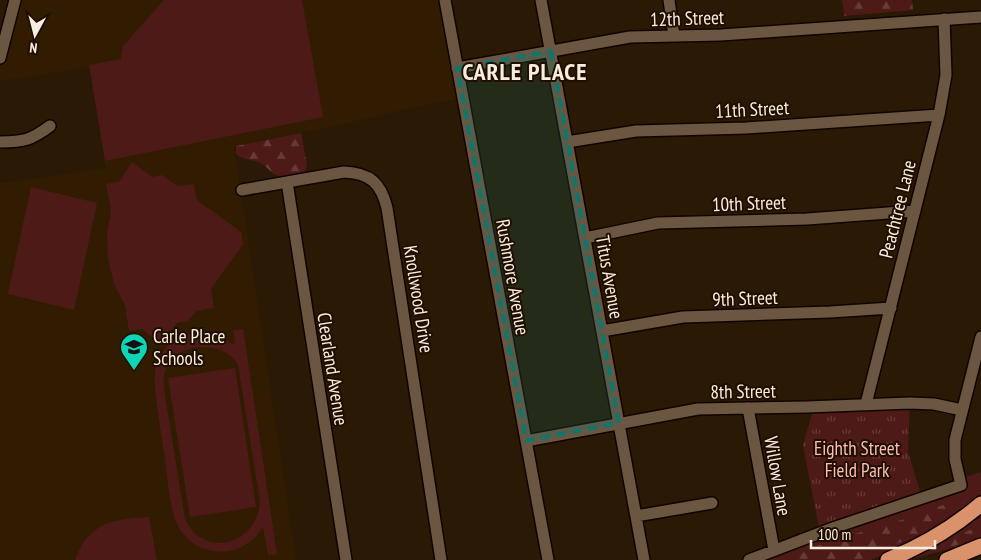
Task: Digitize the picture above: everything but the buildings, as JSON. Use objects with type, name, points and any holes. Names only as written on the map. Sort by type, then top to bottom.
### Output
[{"type":"highway","points":[[888,560],[914,549],[947,530],[981,504]]},
{"type":"highway","points":[[947,560],[981,546]]},
{"type":"highway","points":[[960,560],[981,556]]},
{"type":"street","points":[[0,58],[15,0]]},
{"type":"street","name":"Rushmore Avenue","points":[[445,0],[548,560]]},
{"type":"street","name":"Titus Avenue","points":[[541,0],[644,560]]},
{"type":"street","points":[[669,0],[674,36]]},
{"type":"street","name":"12th Street","points":[[457,68],[630,37],[721,35],[981,17]]},
{"type":"street","name":"Peachtree Lane","points":[[866,404],[939,115],[946,74],[944,20]]},
{"type":"street","name":"11th Street","points":[[567,142],[636,131],[746,128],[939,115]]},
{"type":"street","points":[[0,142],[34,138],[50,126]]},
{"type":"street","name":"Knollwood Drive","points":[[242,190],[344,172],[357,172],[374,181],[384,197],[441,560]]},
{"type":"street","name":"Clearland Avenue","points":[[287,182],[346,560]]},
{"type":"street","name":"10th Street","points":[[585,238],[658,223],[807,219],[915,211]]},
{"type":"street","name":"9th Street","points":[[602,331],[683,317],[891,308]]},
{"type":"street","points":[[749,560],[833,528],[961,485],[956,466],[954,446],[981,337]]},
{"type":"street","name":"8th Street","points":[[526,440],[698,409],[923,404],[962,410]]},
{"type":"street","name":"Willow Lane","points":[[748,408],[774,550]]},
{"type":"street","points":[[636,516],[712,503]]},
{"type":"highlighted area","points":[[551,51],[619,423],[526,441],[457,68]]},
{"type":"shaded area","name":"Carle Place Schools","points":[[15,0],[445,0],[463,98],[234,146],[296,560],[0,560],[0,182],[4,183],[106,168],[90,67],[0,81],[0,58]]},
{"type":"green space","points":[[164,0],[302,0],[323,117],[105,161],[89,65],[121,59],[123,46]]},
{"type":"green space","points":[[842,0],[912,0],[913,10],[844,16]]},
{"type":"green space","points":[[301,133],[307,165],[305,171],[298,174],[290,176],[277,175],[260,163],[236,154],[236,146]]},
{"type":"green space","points":[[132,162],[152,177],[162,175],[177,186],[194,184],[197,200],[241,232],[243,244],[211,289],[214,308],[196,311],[188,321],[177,323],[160,344],[142,329],[129,331],[125,305],[114,284],[108,258],[107,233],[111,211],[106,184],[119,182]]},
{"type":"green space","points":[[31,187],[97,203],[74,310],[8,294]]},
{"type":"green space","points":[[243,329],[277,554],[268,555],[263,527],[253,540],[240,548],[222,552],[203,548],[187,538],[181,531],[171,505],[155,390],[158,359],[171,343],[189,334],[210,334],[235,345],[233,330]],"holes":[[[205,347],[222,350],[231,356],[238,365],[260,501],[257,516],[250,528],[240,537],[228,542],[216,543],[204,540],[193,532],[185,519],[164,389],[165,372],[171,360],[183,351]]]},
{"type":"green space","points":[[235,368],[256,507],[190,517],[168,378]]},
{"type":"green space","name":"Eighth Street Field Park","points":[[910,403],[908,452],[922,498],[820,533],[803,445],[814,407]]},
{"type":"green space","points":[[981,472],[981,497],[926,536],[871,560],[765,560],[833,533],[965,486],[966,477]]},
{"type":"green space","points":[[981,478],[981,491],[942,522],[859,560],[782,560],[824,543],[933,509],[958,498]]},
{"type":"green space","points":[[981,513],[981,540],[909,560],[901,560]]},
{"type":"green space","points":[[149,517],[157,560],[75,560],[87,538],[95,530],[113,521]]},
{"type":"green space","points":[[981,525],[981,538],[930,551],[931,548]]},
{"type":"place","name":"Carle Place Schools","points":[[134,371]]},
{"type":"district","name":"CARLE PLACE","points":[[525,71]]}]
